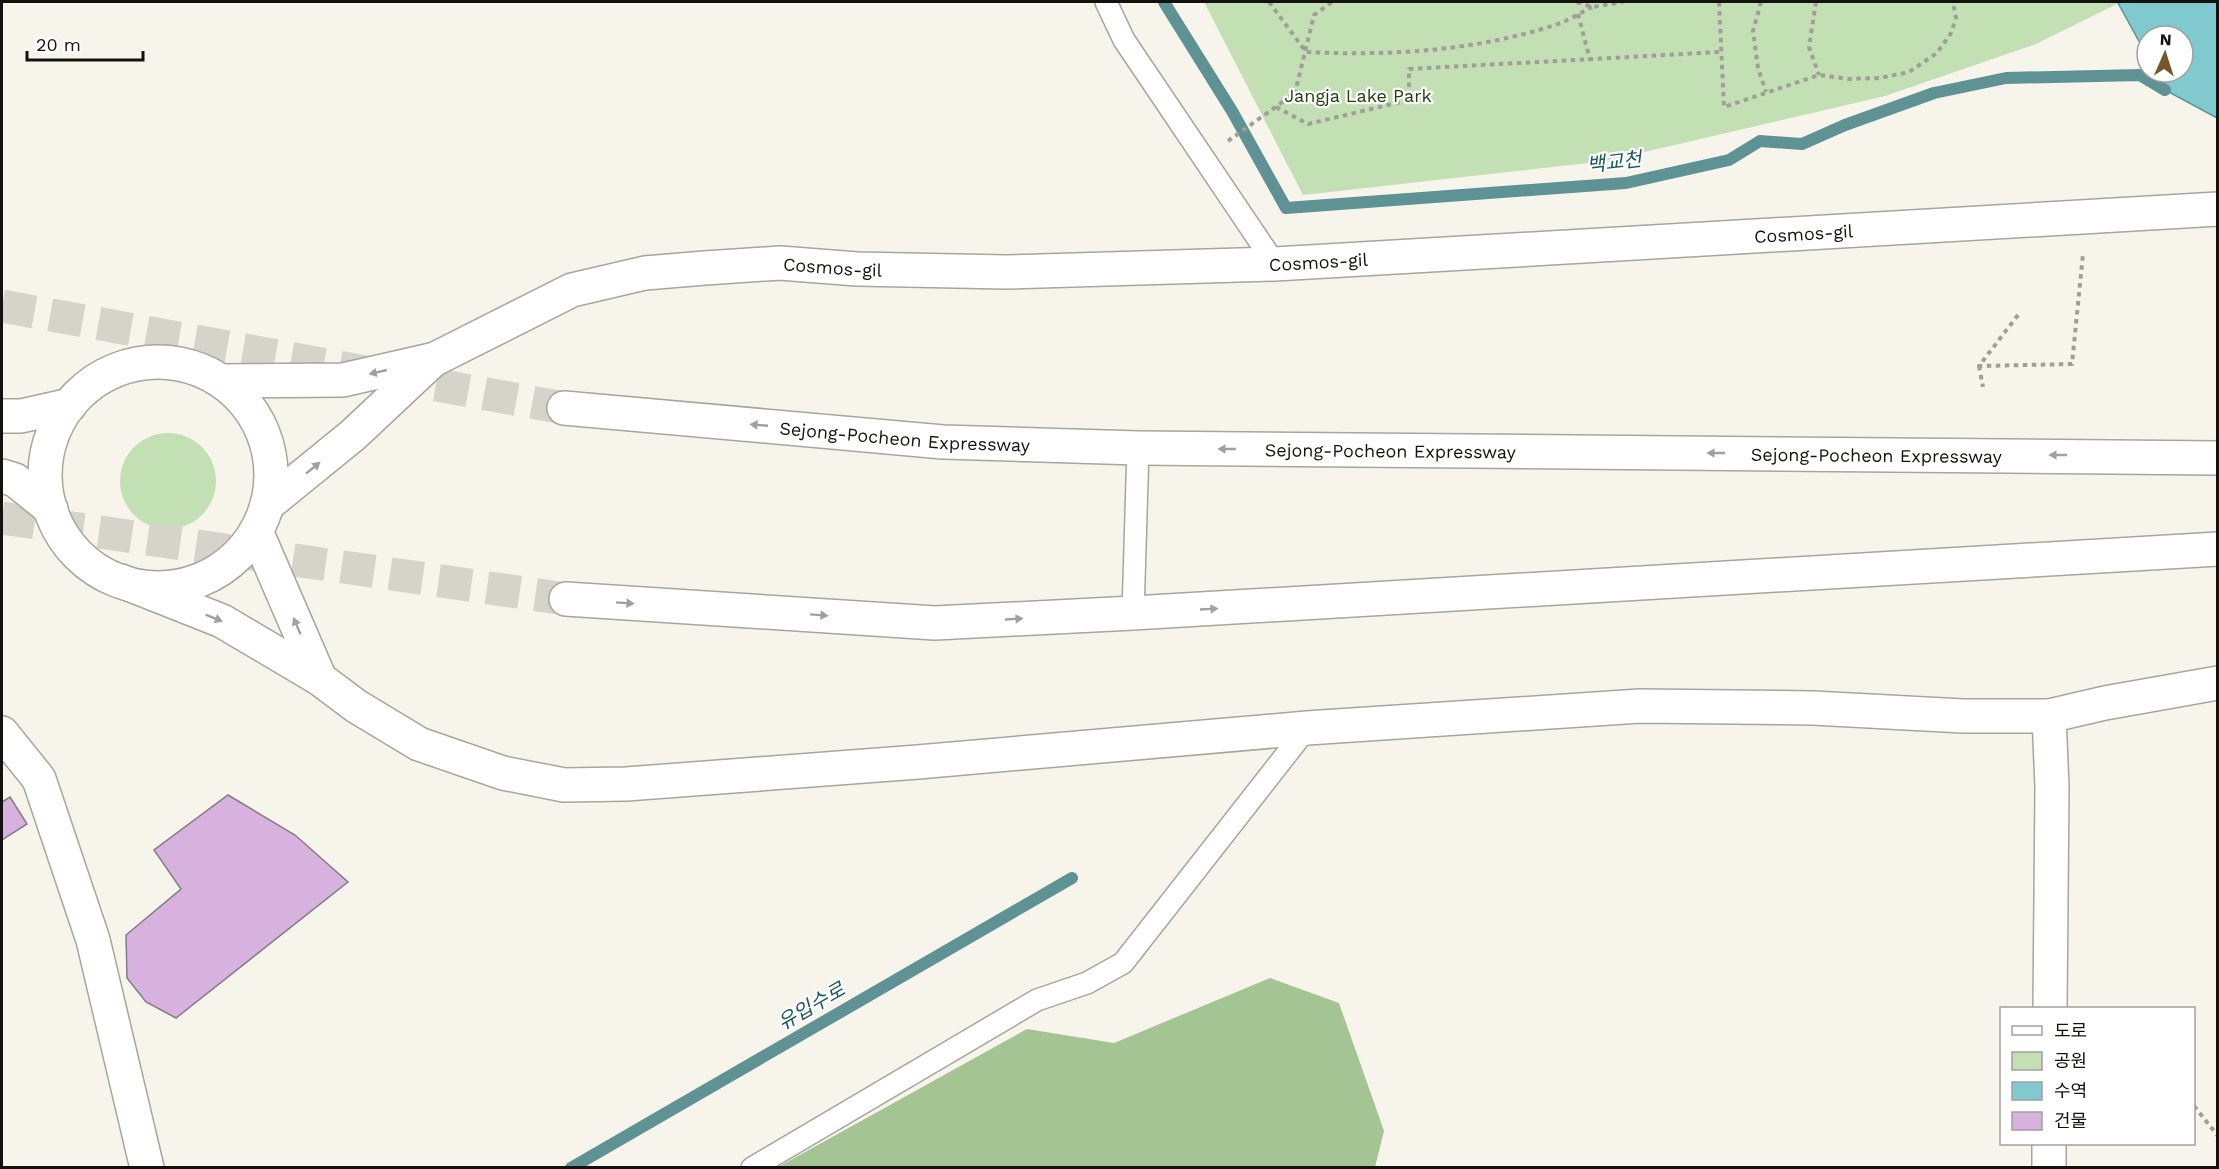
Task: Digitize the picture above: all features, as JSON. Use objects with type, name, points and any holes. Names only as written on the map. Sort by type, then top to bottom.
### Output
[{"type":"main road","name":"Cosmos-gil","points":[[435,358],[572,290],[645,273],[780,263],[1006,273],[1275,264],[2217,208]]},
{"type":"main road","points":[[222,381],[343,380],[435,358]]},
{"type":"main road","points":[[262,518],[435,358]]},
{"type":"main road","points":[[152,362],[189,366],[222,381],[249,406],[267,440],[272,478],[262,518],[246,547],[217,572],[182,586],[144,588],[107,577],[77,555],[56,524],[45,489],[47,452],[60,417],[84,389],[116,369],[152,362]]},
{"type":"main road","points":[[2,416],[21,416],[70,405]]},
{"type":"main road","name":"Sejong-Pocheon Expressway","points":[[564,408],[944,442],[1138,448],[2217,458]]},
{"type":"main road","points":[[2116,456],[2217,445]]},
{"type":"main road","points":[[2,476],[15,480],[51,509]]},
{"type":"main road","points":[[262,518],[320,680]]},
{"type":"main road","points":[[566,599],[935,623],[2217,549]]},
{"type":"main road","points":[[2108,555],[2217,567]]},
{"type":"main road","points":[[121,580],[222,621],[320,680],[356,706],[418,744],[503,773],[564,784],[626,784],[1306,728],[1640,706],[1813,708],[1963,716],[2049,716],[2105,703],[2217,683]]},
{"type":"main road","points":[[2049,716],[2052,787],[2050,1007]]},
{"type":"main road","points":[[2,733],[39,779],[90,929],[147,1167]]},
{"type":"main road","points":[[2049,1145],[2049,1167]]},
{"type":"lane","points":[[1106,2],[1124,40],[1275,264]]},
{"type":"lane","points":[[1133,613],[1138,448]]},
{"type":"lane","points":[[752,1167],[1037,1000],[1087,983],[1123,963],[1306,728]]},
{"type":"path","points":[[1269,2],[1306,52]]},
{"type":"path","points":[[1227,141],[1295,93],[1314,15],[1332,2]]},
{"type":"path","points":[[1577,2],[1592,7]]},
{"type":"path","points":[[1306,52],[1352,54],[1427,50],[1517,36],[1558,24],[1592,7],[1623,2]]},
{"type":"path","points":[[1719,2],[1724,107],[1819,75],[1859,79],[1880,78],[1909,72],[1937,53],[1951,33],[1956,18],[1953,2]]},
{"type":"path","points":[[1761,2],[1753,31],[1758,68],[1766,92]]},
{"type":"path","points":[[1816,2],[1809,47],[1819,75]]},
{"type":"path","points":[[1578,13],[1590,60]]},
{"type":"path","points":[[1276,106],[1308,124],[1409,100],[1409,69],[1722,52]]},
{"type":"path","points":[[1980,366],[2072,364],[2083,249]]},
{"type":"path","points":[[1983,387],[1980,366],[2018,315]]},
{"type":"path","points":[[2195,1108],[2217,1136]]},
{"type":"green space","name":"Jangja Lake Park","points":[[1204,2],[2121,2],[2036,44],[1885,96],[1606,161],[1303,195]]},
{"type":"green space","points":[[168,433],[186,437],[202,447],[212,463],[216,481],[212,499],[202,515],[186,525],[168,529],[150,525],[134,515],[124,499],[120,481],[124,463],[134,447],[150,437]]},
{"type":"green space","points":[[1270,978],[1339,1003],[1384,1131],[1375,1167],[778,1167],[1027,1029],[1114,1043]]},
{"type":"water","points":[[2217,2],[2217,118],[2165,90],[2162,84],[2195,84],[2195,24],[2135,24],[2135,34],[2118,3]]},
{"type":"building","points":[[228,795],[295,835],[348,882],[176,1018],[146,1002],[127,978],[126,935],[181,889],[154,850]]},
{"type":"building","points":[[10,797],[27,824],[2,840],[2,802]]},
{"type":"waterway","name":"백교천","points":[[1164,2],[1232,111],[1286,208],[1626,183],[1729,160],[1760,141],[1802,144],[1845,125],[1934,93],[2006,78],[2140,75],[2165,90]]},
{"type":"waterway","name":"유입수로","points":[[571,1168],[1072,878]]},
{"type":"tunnel","points":[[2,306],[564,408]]},
{"type":"tunnel","points":[[2,518],[566,599]]}]
